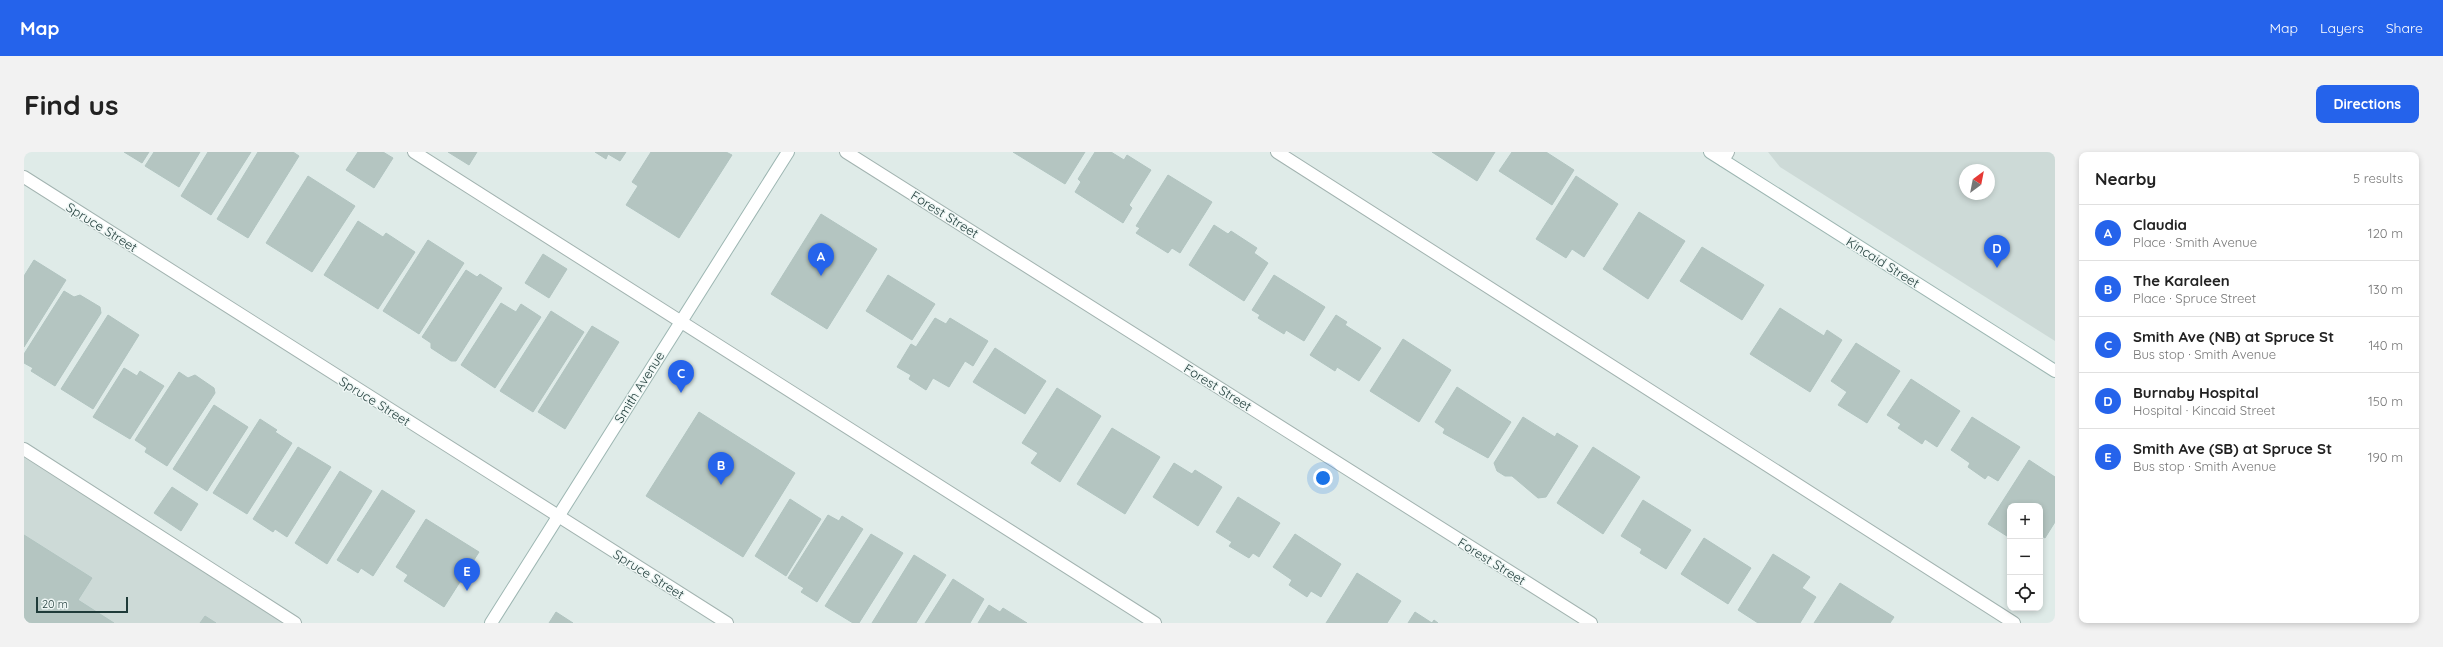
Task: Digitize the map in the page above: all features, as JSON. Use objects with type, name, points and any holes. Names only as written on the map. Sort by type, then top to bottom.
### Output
[{"type":"street","points":[[414,152],[1155,623]]},
{"type":"street","name":"Smith Avenue","points":[[491,623],[788,152]]},
{"type":"street","name":"Forest Street","points":[[846,152],[1591,623]]},
{"type":"street","points":[[1277,152],[2014,623]]},
{"type":"street","name":"Kincaid Street","points":[[1710,152],[1725,156],[2055,371]]},
{"type":"street","name":"Spruce Street","points":[[24,177],[727,623]]},
{"type":"street","points":[[24,449],[295,623]]},
{"type":"shaded area","points":[[1768,152],[2055,152],[2055,341],[1780,167]]},
{"type":"shaded area","points":[[24,449],[295,623],[24,623]]},
{"type":"building","points":[[124,152],[149,152],[142,163]]},
{"type":"building","points":[[154,152],[200,152],[179,187],[145,166]]},
{"type":"building","points":[[208,152],[251,152],[211,215],[181,196]]},
{"type":"building","points":[[258,152],[293,152],[299,156],[248,238],[217,219]]},
{"type":"building","points":[[358,152],[383,152],[393,158],[374,188],[346,170]]},
{"type":"building","points":[[448,152],[477,152],[469,165]]},
{"type":"building","points":[[595,152],[626,152],[620,161],[608,154],[606,159]]},
{"type":"building","points":[[651,152],[726,152],[732,155],[679,238],[626,205],[638,186],[632,182]]},
{"type":"building","points":[[1013,152],[1085,152],[1065,184]]},
{"type":"building","points":[[1095,152],[1111,152],[1124,160],[1127,155],[1151,170],[1129,205],[1132,208],[1123,223],[1075,192],[1081,182],[1078,179]]},
{"type":"building","points":[[1432,152],[1495,152],[1477,181]]},
{"type":"building","points":[[1512,152],[1546,152],[1574,170],[1552,205],[1499,171]]},
{"type":"building","points":[[1168,175],[1212,202],[1180,253],[1172,248],[1168,253],[1136,233],[1140,228],[1136,226]]},
{"type":"building","points":[[308,176],[355,206],[312,272],[266,243]]},
{"type":"building","points":[[1576,176],[1618,204],[1584,257],[1572,249],[1566,258],[1536,239]]},
{"type":"building","points":[[1639,212],[1685,241],[1648,299],[1603,269]]},
{"type":"building","points":[[821,214],[877,249],[827,329],[771,294]]},
{"type":"building","points":[[358,221],[383,237],[386,233],[415,252],[378,309],[324,275]]},
{"type":"building","points":[[1214,225],[1228,234],[1231,231],[1257,248],[1254,253],[1268,263],[1244,301],[1189,265]]},
{"type":"building","points":[[428,240],[464,263],[419,334],[383,311]]},
{"type":"building","points":[[1702,247],[1764,285],[1742,320],[1680,281]]},
{"type":"building","points":[[543,254],[567,269],[549,298],[525,283]]},
{"type":"building","points":[[34,260],[66,280],[24,347],[24,276]]},
{"type":"building","points":[[466,270],[477,277],[480,274],[502,288],[456,361],[451,361],[431,348],[431,343],[422,337]]},
{"type":"building","points":[[888,275],[935,304],[912,340],[866,311]]},
{"type":"building","points":[[1274,275],[1325,307],[1304,341],[1286,330],[1284,334],[1258,318],[1260,315],[1252,310]]},
{"type":"building","points":[[64,291],[74,297],[80,295],[100,307],[101,313],[55,386],[31,371],[33,368],[24,363],[24,354]]},
{"type":"building","points":[[501,303],[516,312],[521,304],[541,317],[495,388],[461,365]]},
{"type":"building","points":[[1780,308],[1824,336],[1827,330],[1842,340],[1810,392],[1750,354]]},
{"type":"building","points":[[551,311],[584,332],[533,412],[500,391]]},
{"type":"building","points":[[108,315],[139,335],[93,409],[61,389]]},
{"type":"building","points":[[1336,315],[1347,322],[1345,325],[1381,348],[1359,381],[1337,367],[1335,371],[1310,355]]},
{"type":"building","points":[[935,318],[946,324],[950,318],[988,341],[973,366],[965,361],[949,387],[933,378],[926,390],[909,379],[911,375],[897,367],[911,344],[916,347]]},
{"type":"building","points":[[592,326],[619,342],[565,429],[538,412]]},
{"type":"building","points":[[1403,339],[1451,370],[1419,422],[1370,391]]},
{"type":"building","points":[[1856,343],[1900,371],[1867,423],[1838,405],[1847,392],[1831,381]]},
{"type":"building","points":[[995,348],[1046,381],[1025,414],[973,382]]},
{"type":"building","points":[[124,368],[137,376],[140,371],[164,386],[130,439],[93,417]]},
{"type":"building","points":[[179,372],[188,378],[195,375],[214,388],[215,393],[167,466],[145,452],[147,448],[135,440]]},
{"type":"building","points":[[1911,379],[1960,411],[1937,447],[1925,439],[1922,444],[1898,428],[1901,424],[1887,415]]},
{"type":"building","points":[[1457,387],[1511,422],[1488,458],[1443,433],[1445,429],[1435,422]]},
{"type":"building","points":[[1057,388],[1101,416],[1060,482],[1031,463],[1038,453],[1022,443]]},
{"type":"building","points":[[214,405],[248,427],[207,491],[173,469]]},
{"type":"building","points":[[699,412],[795,473],[743,557],[646,496]]},
{"type":"building","points":[[1523,417],[1555,437],[1557,433],[1578,446],[1546,497],[1538,498],[1512,476],[1505,476],[1497,471],[1494,463]]},
{"type":"building","points":[[1972,417],[2020,447],[1998,481],[1988,475],[1985,479],[1968,467],[1970,463],[1951,450]]},
{"type":"building","points":[[260,419],[277,430],[275,432],[292,443],[247,514],[213,493]]},
{"type":"building","points":[[1112,428],[1160,457],[1125,514],[1077,484]]},
{"type":"building","points":[[298,447],[331,467],[287,537],[275,529],[273,532],[253,519]]},
{"type":"building","points":[[1593,447],[1640,477],[1603,534],[1557,503]]},
{"type":"building","points":[[2029,460],[2055,477],[2055,522],[2045,538],[2043,537],[2043,503],[2007,503],[2007,536],[1988,524]]},
{"type":"building","points":[[1174,463],[1192,474],[1195,470],[1222,487],[1198,526],[1153,497]]},
{"type":"building","points":[[340,471],[372,491],[327,564],[295,543]]},
{"type":"building","points":[[172,487],[198,504],[181,531],[154,513]]},
{"type":"building","points":[[382,490],[415,511],[373,576],[361,568],[358,573],[337,560]]},
{"type":"building","points":[[1238,497],[1280,523],[1259,557],[1253,553],[1249,558],[1229,546],[1232,542],[1216,532]]},
{"type":"building","points":[[790,499],[821,519],[786,576],[755,556]]},
{"type":"building","points":[[1643,500],[1691,530],[1666,569],[1640,553],[1642,549],[1621,536]]},
{"type":"building","points":[[828,515],[839,521],[842,516],[863,529],[817,602],[801,592],[804,588],[788,578]]},
{"type":"building","points":[[426,519],[479,552],[444,607],[404,581],[408,575],[396,567]]},
{"type":"building","points":[[871,534],[903,553],[859,623],[853,623],[825,606]]},
{"type":"building","points":[[1295,534],[1341,564],[1321,597],[1311,591],[1307,597],[1289,585],[1292,580],[1273,567]]},
{"type":"building","points":[[24,535],[92,578],[78,600],[114,623],[24,623]]},
{"type":"building","points":[[1704,538],[1751,568],[1728,604],[1681,574]]},
{"type":"building","points":[[1773,554],[1810,577],[1802,588],[1816,597],[1800,623],[1758,623],[1738,610]]},
{"type":"building","points":[[914,555],[946,575],[916,623],[872,623]]},
{"type":"building","points":[[1357,573],[1401,601],[1387,623],[1326,623]]},
{"type":"building","points":[[953,579],[984,599],[970,623],[925,623]]},
{"type":"building","points":[[1840,583],[1894,617],[1890,623],[1814,623]]},
{"type":"building","points":[[989,605],[1000,612],[1003,608],[1027,623],[978,623]]},
{"type":"building","points":[[556,612],[573,623],[549,623]]},
{"type":"building","points":[[1415,612],[1432,623],[1408,623]]},
{"type":"building","points":[[205,616],[216,623],[200,623]]},
{"type":"place","name":"Burnaby Hospital","points":[[1997,268]]},
{"type":"place","name":"Claudia","points":[[821,276]]},
{"type":"place","name":"Smith Ave (NB) at Spruce St","points":[[681,393]]},
{"type":"place","name":"The Karaleen","points":[[721,485]]},
{"type":"place","name":"Smith Ave (SB) at Spruce St","points":[[467,591]]}]
